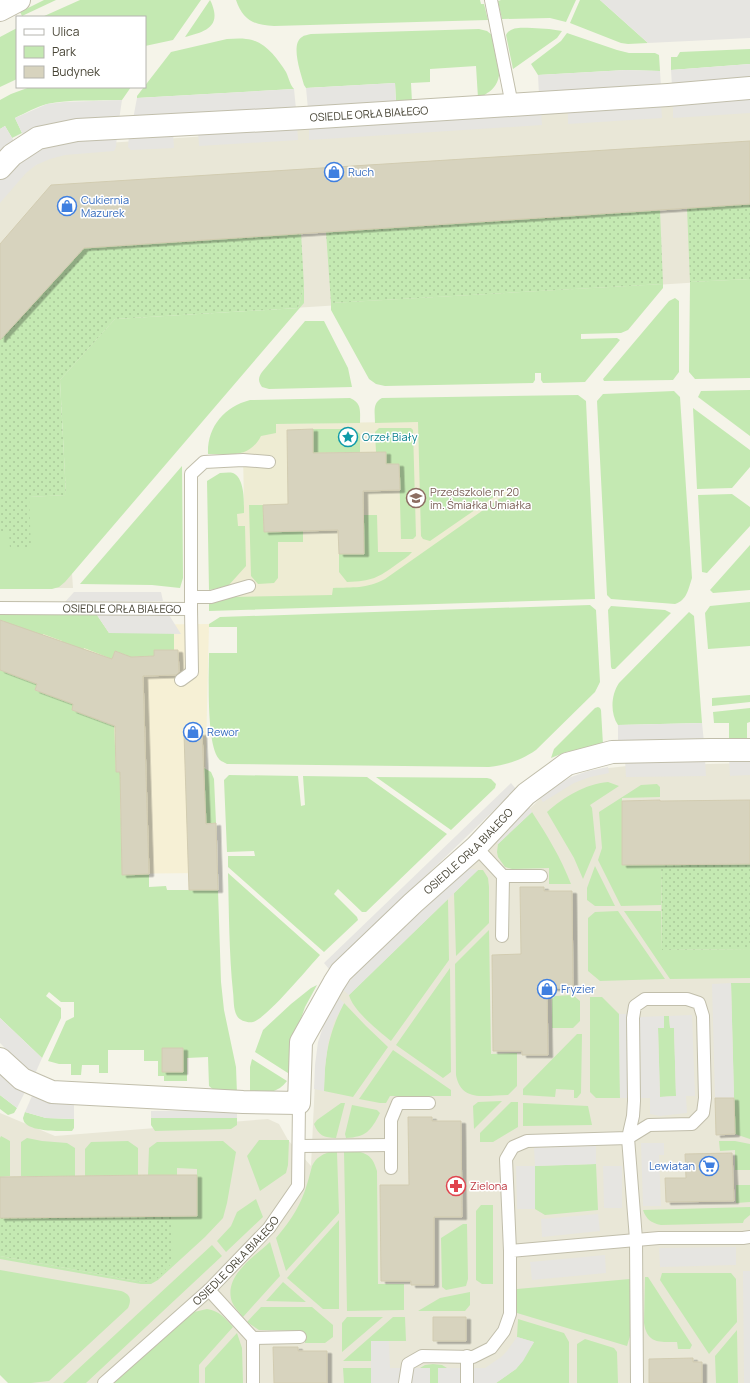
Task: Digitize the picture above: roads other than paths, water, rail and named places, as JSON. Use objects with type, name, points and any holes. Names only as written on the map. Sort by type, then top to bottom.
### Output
[{"type":"street","points":[[0,10],[19,0]]},
{"type":"street","name":"OSIEDLE ORŁA BIAŁEGO","points":[[0,168],[12,155],[38,138],[77,130],[304,118],[750,88]]},
{"type":"street","name":"OSIEDLE ORŁA BIAŁEGO","points":[[299,1103],[301,1042],[341,972],[413,902],[476,847],[526,794],[568,764],[612,752],[750,750]]},
{"type":"street","points":[[0,1059],[22,1079],[52,1092],[243,1102],[299,1103]]},
{"type":"lane","points":[[491,0],[512,105]]},
{"type":"lane","points":[[249,586],[191,603],[191,474],[204,462],[244,460],[270,462]]},
{"type":"lane","name":"OSIEDLE ORŁA BIAŁEGO","points":[[0,608],[191,603],[192,672],[182,680]]},
{"type":"lane","points":[[476,847],[503,876],[502,936]]},
{"type":"lane","points":[[503,876],[541,876]]},
{"type":"lane","points":[[405,1383],[408,1364],[422,1356],[473,1357],[491,1348],[508,1323],[511,1307],[506,1159],[513,1147],[527,1140],[628,1138],[649,1125],[692,1124],[703,1113],[705,1098],[703,1016],[699,1003],[687,999],[644,999],[635,1006],[632,1018],[634,1100],[633,1116],[628,1138],[636,1239],[637,1383]]},
{"type":"lane","name":"OSIEDLE ORŁA BIAŁEGO","points":[[104,1383],[209,1290],[270,1228],[298,1186],[299,1103]]},
{"type":"lane","points":[[391,1168],[391,1120],[398,1103],[429,1103]]},
{"type":"lane","points":[[299,1146],[391,1145]]},
{"type":"lane","points":[[510,1251],[636,1239],[750,1237]]},
{"type":"lane","points":[[209,1290],[253,1338],[253,1383]]},
{"type":"lane","points":[[253,1338],[300,1337]]},
{"type":"lane","points":[[467,1356],[467,1383]]},
{"type":"place","name":"Ruch","points":[[334,172]]},
{"type":"place","name":"Cukiernia Mazurek","points":[[67,206]]},
{"type":"place","name":"Orzeł Biały","points":[[348,437]]},
{"type":"place","name":"Przedszkole nr 20 im. Śmiałka Umiałka","points":[[416,498]]},
{"type":"place","name":"Rewor","points":[[193,732]]},
{"type":"place","name":"Fryzier","points":[[547,989]]},
{"type":"place","name":"Lewiatan","points":[[709,1166]]},
{"type":"place","name":"Zielona","points":[[456,1186]]}]
